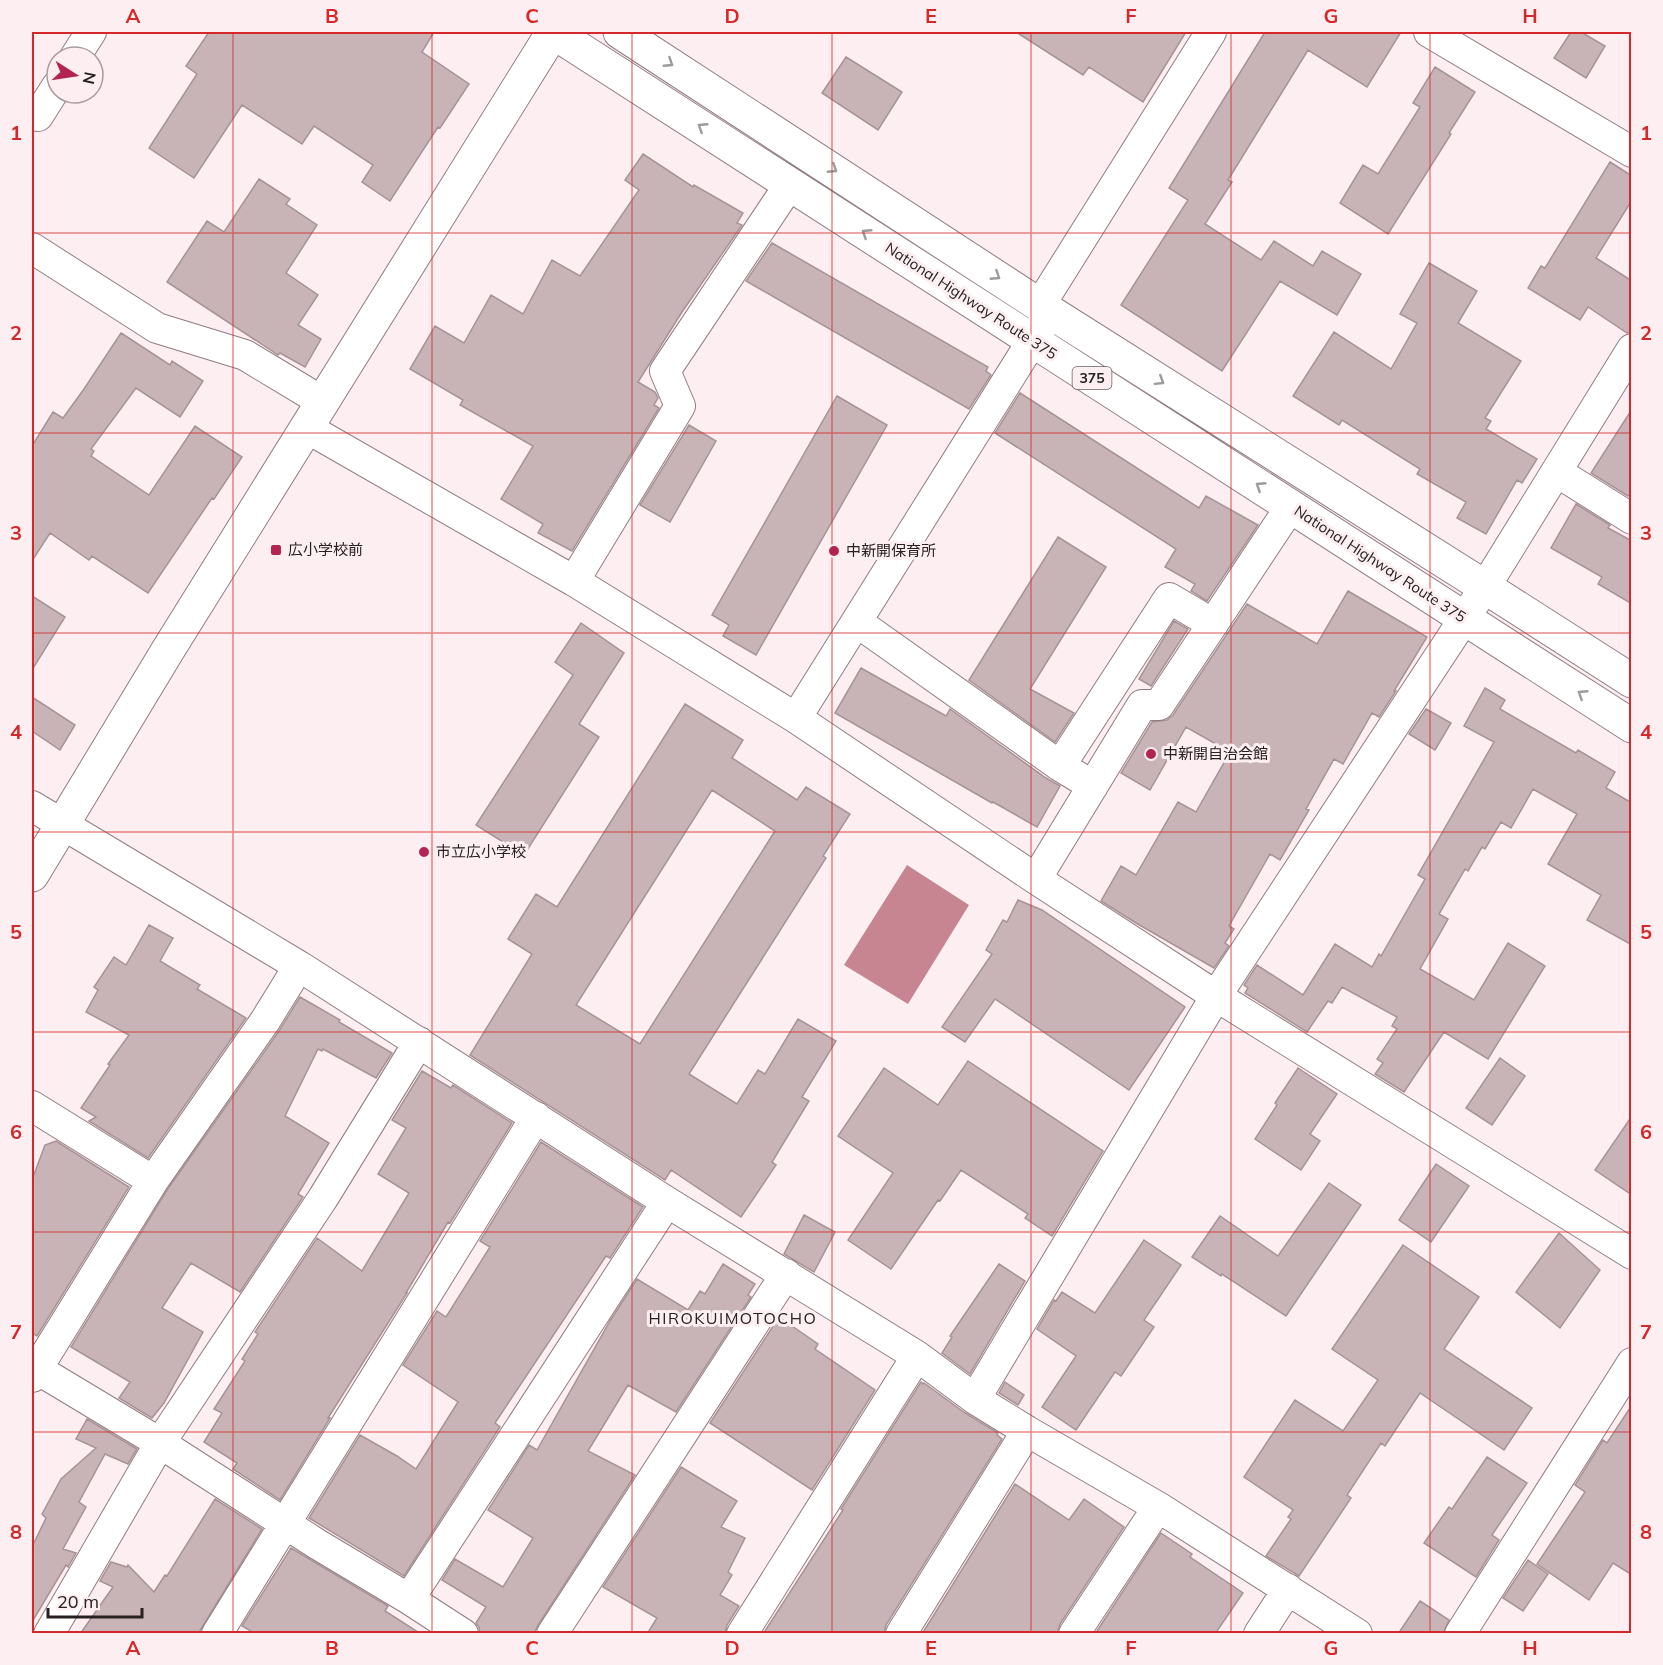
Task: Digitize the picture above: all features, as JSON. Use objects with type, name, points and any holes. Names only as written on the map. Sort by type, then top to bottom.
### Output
[{"type":"main road","name":"National Highway Route 375","points":[[553,32],[1632,726]]},
{"type":"main road","points":[[32,875],[168,650],[553,32]]},
{"type":"main road","name":"375","points":[[620,32],[1045,308],[1632,681]]},
{"type":"street","points":[[83,45],[91,32]]},
{"type":"street","points":[[796,718],[1032,340],[1045,308],[1211,32]]},
{"type":"street","points":[[1430,32],[1632,152]]},
{"type":"street","points":[[38,116],[45,105]]},
{"type":"street","points":[[574,581],[680,406],[665,371],[790,184]]},
{"type":"street","points":[[32,248],[158,328],[245,355],[315,415],[574,581],[796,718],[1216,996],[1632,1254]]},
{"type":"street","points":[[975,1399],[1216,996],[1485,586],[1632,349]]},
{"type":"street","points":[[1557,472],[1632,519]]},
{"type":"street","points":[[1036,879],[1142,705],[1160,705],[1291,506]]},
{"type":"street","points":[[1060,766],[1169,597],[1214,624]]},
{"type":"street","points":[[856,622],[1060,766],[1093,786]]},
{"type":"street","points":[[32,806],[298,966],[668,1202],[917,1356],[975,1399],[1158,1507],[1357,1634]]},
{"type":"street","points":[[298,966],[265,1021],[153,1181],[33,1371],[160,1443],[463,1634]]},
{"type":"street","points":[[32,1623],[49,1634],[160,1443],[323,1198],[419,1042]]},
{"type":"street","points":[[34,1113],[153,1181]]},
{"type":"street","points":[[226,1630],[285,1522],[536,1117]]},
{"type":"street","points":[[409,1599],[668,1202]]},
{"type":"street","points":[[552,1634],[786,1274]]},
{"type":"street","points":[[742,1634],[917,1356]]},
{"type":"street","points":[[1460,1634],[1632,1363]]},
{"type":"street","points":[[901,1634],[1026,1431]]},
{"type":"street","points":[[1074,1634],[1158,1507]]},
{"type":"street","points":[[1259,1634],[1288,1589]]},
{"type":"shaded area","points":[[907,865],[969,905],[908,1004],[844,965]]},
{"type":"building","points":[[209,32],[434,32],[422,52],[469,84],[390,201],[362,182],[373,165],[314,126],[302,144],[242,105],[194,178],[149,148],[197,74],[186,66]]},
{"type":"building","points":[[1016,32],[1186,32],[1143,102],[1089,67],[1083,75]]},
{"type":"building","points":[[1265,32],[1401,32],[1367,87],[1308,50],[1228,180],[1232,182],[1205,224],[1261,260],[1274,241],[1313,266],[1322,251],[1361,274],[1337,315],[1280,281],[1222,371],[1121,305],[1188,200],[1169,188]]},
{"type":"building","points":[[1571,32],[1581,32],[1605,46],[1586,78],[1554,58]]},
{"type":"building","points":[[846,57],[902,92],[878,130],[822,93]]},
{"type":"building","points":[[1435,67],[1475,92],[1388,234],[1340,203],[1363,165],[1378,174],[1420,107],[1413,103]]},
{"type":"building","points":[[643,154],[693,187],[694,185],[743,213],[737,223],[742,225],[682,312],[638,382],[655,392],[658,398],[654,405],[659,408],[572,551],[538,533],[543,524],[501,499],[533,446],[460,405],[463,400],[410,369],[435,326],[464,343],[491,295],[523,314],[552,260],[580,276],[639,190],[625,180]]},
{"type":"building","points":[[1610,162],[1632,176],[1632,200],[1596,258],[1632,281],[1632,332],[1627,333],[1588,307],[1580,320],[1528,288],[1541,266],[1545,268]]},
{"type":"building","points":[[259,179],[290,199],[286,204],[317,225],[286,273],[318,295],[298,325],[321,339],[305,367],[280,353],[278,355],[167,282],[207,221],[224,232]]},
{"type":"building","points":[[772,243],[988,367],[986,371],[991,375],[969,409],[746,281]]},
{"type":"building","points":[[1429,263],[1477,291],[1458,323],[1521,361],[1485,418],[1491,421],[1486,429],[1537,459],[1522,483],[1517,480],[1486,534],[1457,518],[1466,502],[1417,474],[1420,469],[1342,420],[1339,425],[1293,396],[1334,332],[1391,369],[1417,323],[1400,314]]},
{"type":"building","points":[[121,333],[170,365],[172,361],[203,381],[180,417],[136,388],[91,449],[94,451],[91,456],[149,495],[195,426],[242,457],[148,593],[92,556],[89,560],[50,533],[32,561],[32,446],[53,412],[63,418]]},
{"type":"building","points":[[1020,393],[1199,508],[1206,496],[1258,525],[1207,601],[1191,591],[1195,584],[1165,567],[1176,549],[995,433]]},
{"type":"building","points":[[837,396],[887,425],[756,655],[723,636],[729,625],[712,615]]},
{"type":"building","points":[[1632,409],[1632,492],[1628,496],[1591,473]]},
{"type":"building","points":[[689,425],[716,441],[670,522],[640,505]]},
{"type":"building","points":[[1576,504],[1610,525],[1608,528],[1632,541],[1632,604],[1598,584],[1602,577],[1551,548]]},
{"type":"building","points":[[1058,537],[1106,567],[1030,689],[1074,713],[1055,742],[969,680]]},
{"type":"building","points":[[1348,591],[1427,637],[1379,717],[1372,713],[1343,764],[1334,759],[1306,809],[1309,810],[1280,860],[1270,854],[1229,926],[1234,929],[1225,943],[1229,946],[1214,968],[1101,901],[1121,866],[1136,875],[1178,802],[1196,812],[1230,752],[1186,727],[1150,790],[1121,773],[1152,722],[1167,720],[1173,715],[1247,604],[1317,644]]},
{"type":"building","points":[[32,596],[65,617],[32,670]]},
{"type":"building","points":[[1174,621],[1188,629],[1151,686],[1139,679]]},
{"type":"building","points":[[581,623],[624,653],[579,724],[599,737],[524,855],[476,825],[573,675],[555,662]]},
{"type":"building","points":[[861,668],[946,716],[950,709],[1060,786],[1037,827],[835,713]]},
{"type":"building","points":[[1485,688],[1505,700],[1500,709],[1576,753],[1578,750],[1615,772],[1606,788],[1632,803],[1632,945],[1587,920],[1601,895],[1548,864],[1577,814],[1533,789],[1511,828],[1501,822],[1485,849],[1482,847],[1468,871],[1465,869],[1439,914],[1448,919],[1420,969],[1474,1000],[1508,943],[1545,966],[1488,1059],[1444,1032],[1404,1092],[1375,1074],[1383,1063],[1377,1059],[1397,1029],[1392,1026],[1397,1017],[1342,987],[1332,1003],[1328,1001],[1307,1032],[1245,993],[1248,988],[1244,985],[1257,965],[1303,995],[1335,944],[1372,967],[1379,954],[1381,956],[1425,879],[1418,875],[1494,742],[1464,726]]},
{"type":"building","points":[[32,697],[75,725],[60,750],[32,731]]},
{"type":"building","points":[[685,704],[743,740],[732,758],[797,800],[806,787],[850,814],[823,856],[826,858],[689,1074],[737,1104],[758,1070],[765,1074],[798,1019],[836,1041],[802,1097],[809,1101],[772,1162],[776,1165],[741,1217],[671,1170],[665,1180],[470,1055],[532,954],[508,939],[536,894],[557,907]],"holes":[[[712,790],[775,831],[640,1044],[576,1005]]]},
{"type":"building","points":[[1426,709],[1451,723],[1435,750],[1409,734]]},
{"type":"building","points":[[1018,900],[1042,910],[1185,1007],[1129,1090],[995,999],[965,1042],[942,1027],[992,954],[986,950],[1003,920],[1007,922]]},
{"type":"building","points":[[149,925],[173,938],[160,961],[200,985],[197,989],[246,1018],[148,1158],[89,1121],[96,1117],[81,1108],[129,1035],[86,1012],[98,990],[94,987],[114,957],[126,965]]},
{"type":"building","points":[[300,997],[392,1053],[376,1078],[323,1049],[322,1051],[318,1049],[285,1116],[329,1143],[298,1194],[303,1197],[240,1292],[191,1263],[162,1308],[203,1332],[164,1403],[152,1418],[119,1398],[130,1382],[71,1347],[167,1190],[279,1031]]},
{"type":"building","points":[[1500,1058],[1525,1076],[1492,1125],[1466,1108]]},
{"type":"building","points":[[968,1061],[1103,1151],[1052,1236],[1025,1218],[1028,1214],[961,1170],[891,1269],[848,1240],[893,1173],[838,1136],[884,1068],[938,1105]]},
{"type":"building","points":[[1298,1068],[1337,1094],[1310,1134],[1320,1141],[1301,1170],[1255,1139]]},
{"type":"building","points":[[422,1071],[451,1088],[453,1085],[512,1123],[450,1223],[448,1222],[280,1500],[233,1469],[237,1463],[204,1442],[222,1413],[214,1409],[245,1361],[242,1359],[258,1334],[255,1332],[317,1238],[362,1271],[409,1193],[378,1174],[406,1128],[392,1120]]},
{"type":"building","points":[[1632,1116],[1632,1195],[1595,1170]]},
{"type":"building","points":[[56,1141],[129,1187],[37,1336],[32,1333],[32,1180],[45,1145]]},
{"type":"building","points":[[541,1142],[643,1207],[610,1258],[606,1256],[495,1423],[500,1427],[404,1576],[309,1518],[360,1435],[416,1469],[458,1402],[403,1365],[437,1311],[446,1317],[490,1247],[480,1241]]},
{"type":"building","points":[[1436,1164],[1469,1186],[1431,1242],[1399,1220]]},
{"type":"building","points":[[1329,1183],[1361,1205],[1286,1316],[1192,1257],[1220,1216],[1278,1256]]},
{"type":"building","points":[[804,1215],[835,1232],[814,1272],[784,1254]]},
{"type":"building","points":[[1559,1233],[1600,1270],[1560,1328],[1516,1292]]},
{"type":"building","points":[[1144,1240],[1181,1265],[1144,1320],[1154,1327],[1121,1376],[1115,1372],[1076,1430],[1042,1407],[1076,1356],[1037,1329],[1054,1300],[1056,1301],[1062,1292],[1095,1313]]},
{"type":"building","points":[[1403,1245],[1479,1297],[1444,1349],[1532,1408],[1504,1450],[1420,1393],[1385,1446],[1381,1443],[1347,1495],[1351,1498],[1299,1576],[1266,1556],[1291,1519],[1288,1517],[1293,1510],[1244,1477],[1295,1400],[1343,1431],[1378,1380],[1332,1349]]},
{"type":"building","points":[[723,1264],[755,1284],[748,1295],[751,1297],[676,1412],[628,1385],[588,1451],[635,1475],[534,1634],[480,1634],[476,1623],[486,1607],[442,1580],[455,1559],[503,1587],[533,1538],[488,1510],[529,1445],[537,1450],[610,1321],[637,1279],[688,1310],[700,1291],[705,1294]]},
{"type":"building","points":[[999,1264],[1025,1281],[970,1374],[942,1353],[952,1337],[950,1336]]},
{"type":"building","points":[[779,1317],[818,1344],[815,1349],[875,1390],[812,1490],[710,1423]]},
{"type":"building","points":[[921,1382],[998,1433],[997,1435],[1002,1439],[886,1625],[884,1634],[763,1634],[843,1510],[841,1509]]},
{"type":"building","points":[[1005,1382],[1024,1395],[1018,1405],[999,1393]]},
{"type":"building","points":[[1632,1405],[1632,1575],[1613,1563],[1589,1600],[1537,1564],[1585,1492],[1575,1485],[1603,1440],[1607,1443]]},
{"type":"building","points":[[87,1419],[137,1449],[128,1464],[105,1454],[79,1502],[86,1507],[63,1549],[76,1553],[68,1567],[66,1565],[32,1622],[32,1547],[46,1518],[42,1514],[61,1479],[96,1448],[76,1439]]},
{"type":"building","points":[[1487,1457],[1527,1483],[1492,1535],[1499,1540],[1476,1577],[1424,1543],[1449,1507],[1452,1509]]},
{"type":"building","points":[[681,1467],[737,1501],[721,1527],[745,1538],[728,1572],[732,1575],[720,1595],[739,1606],[727,1625],[725,1634],[647,1634],[657,1618],[603,1587]]},
{"type":"building","points":[[1015,1484],[1069,1520],[1084,1499],[1124,1527],[1060,1624],[1057,1634],[922,1634]]},
{"type":"building","points":[[215,1499],[262,1529],[198,1634],[80,1634],[113,1587],[100,1581],[111,1562],[127,1567],[128,1565],[154,1592],[165,1575],[167,1576]]},
{"type":"building","points":[[1161,1533],[1192,1554],[1190,1557],[1243,1593],[1215,1634],[1095,1634]]},
{"type":"building","points":[[291,1548],[388,1606],[385,1611],[421,1634],[256,1634],[242,1626]]},
{"type":"building","points":[[1528,1560],[1548,1574],[1523,1611],[1503,1598]]},
{"type":"building","points":[[1420,1601],[1449,1620],[1443,1634],[1398,1634]]},
{"type":"place","name":"広小学校前","points":[[276,550]]},
{"type":"place","name":"中新開保育所","points":[[834,551]]},
{"type":"place","name":"中新開自治会館","points":[[1151,754]]},
{"type":"place","name":"市立広小学校","points":[[424,852]]},
{"type":"district","name":"HIROKUIMOTOCHO","points":[[733,1318]]}]
